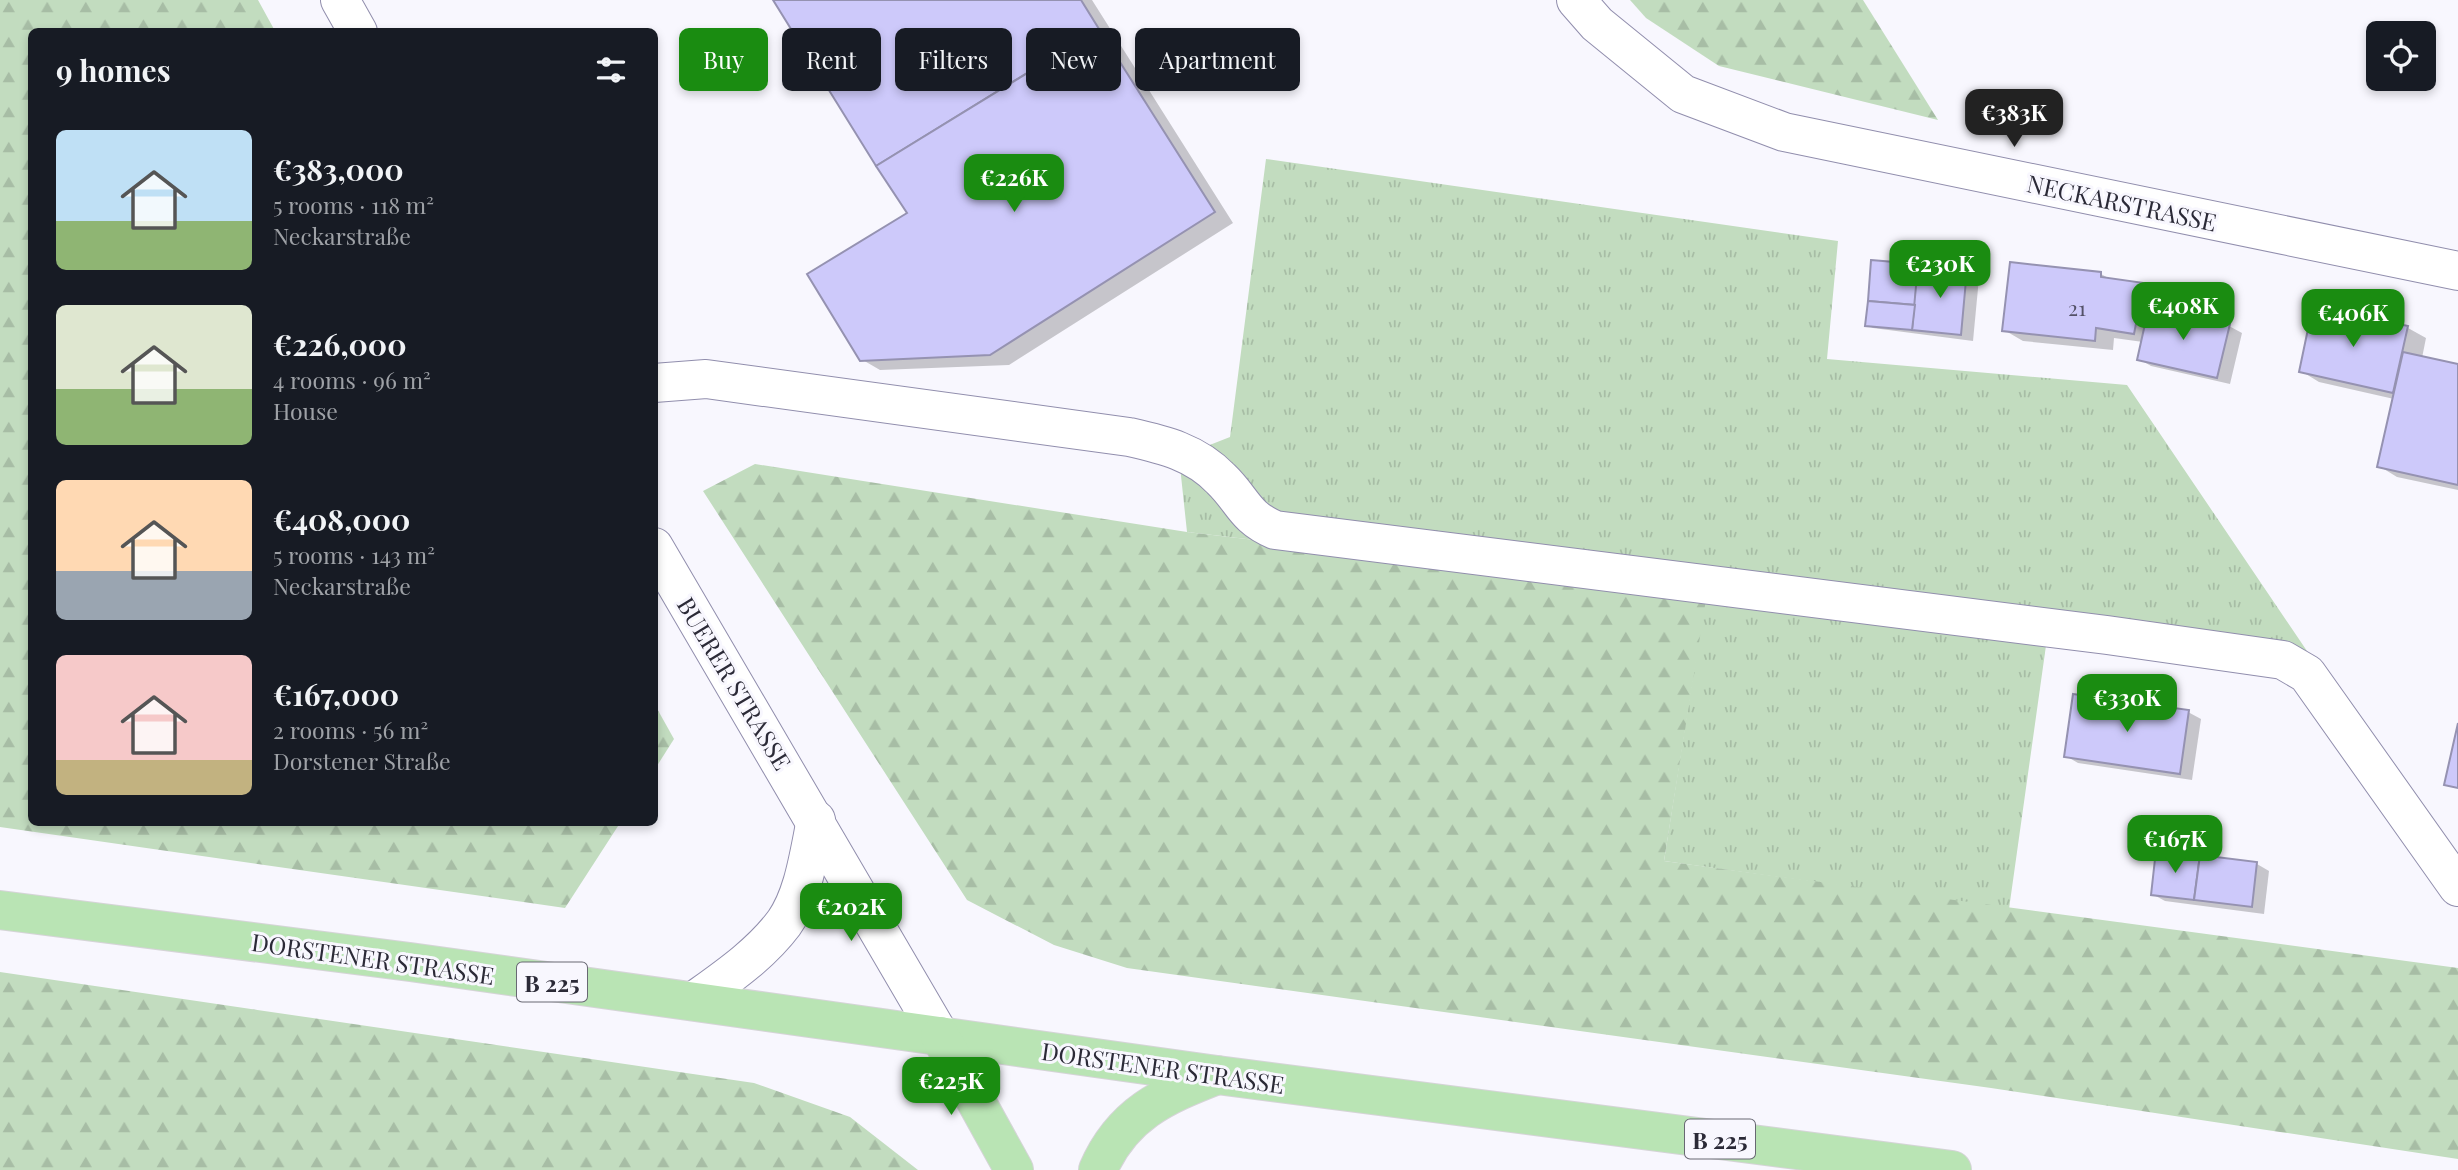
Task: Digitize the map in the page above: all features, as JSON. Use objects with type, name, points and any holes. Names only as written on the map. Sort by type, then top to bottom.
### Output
[{"type":"main road","name":"DORSTENER STRASSE","points":[[0,910],[694,1001],[1217,1075],[1952,1170]]},
{"type":"main road","name":"BUERER STRASSE","points":[[940,1036],[1014,1170]]},
{"type":"main road","points":[[1098,1170],[1106,1151],[1135,1115],[1171,1093],[1217,1075]]},
{"type":"street","points":[[340,0],[356,28]]},
{"type":"street","name":"NECKARSTRASSE","points":[[1577,0],[1597,24],[1683,94],[1784,132],[2458,271]]},
{"type":"street","points":[[658,383],[706,379],[1129,437],[1180,448],[1221,478],[1255,522],[1275,530],[2107,635],[2283,660],[2307,674],[2458,887]]},
{"type":"street","name":"BUERER STRASSE","points":[[658,554],[817,820],[940,1036]]},
{"type":"street","points":[[694,1001],[751,958],[785,922],[804,876],[817,820]]},
{"type":"green space","points":[[0,0],[258,0],[273,28],[28,28],[28,826],[618,826],[565,908],[0,827]]},
{"type":"green space","points":[[1630,0],[1863,0],[1938,120],[1719,66],[1646,18]]},
{"type":"green space","points":[[1266,159],[1838,241],[1827,359],[2127,385],[2307,651],[2050,617],[2009,909],[1664,861],[1706,593],[1187,532],[1179,457],[1230,437]]},
{"type":"green space","points":[[755,464],[1187,532],[1707,593],[1664,861],[2458,968],[2458,1159],[1991,1088],[1127,968],[1054,945],[967,900],[703,491]]},
{"type":"green space","points":[[658,710],[674,739],[658,764]]},
{"type":"green space","points":[[0,972],[754,1083],[850,1117],[918,1170],[0,1170]]},
{"type":"building","points":[[773,0],[1081,0],[1098,28],[1026,28],[1026,74],[1012,82],[1012,28],[895,28],[895,91],[998,91],[876,166],[829,91],[881,91],[881,28],[790,28]]},
{"type":"building","points":[[1121,64],[1135,86],[1135,91],[1138,91],[1215,212],[990,355],[860,361],[807,274],[907,213],[876,166],[998,91],[1012,91],[1012,82],[1026,74],[1026,91],[1121,91]]},
{"type":"building","points":[[1871,260],[1918,264],[1915,305],[1868,301]]},
{"type":"building","points":[[2010,262],[2101,272],[2101,277],[2144,283],[2134,334],[2096,328],[2095,341],[2002,331]]},
{"type":"building","points":[[1918,264],[1967,269],[1961,335],[1912,330]]},
{"type":"building","points":[[1868,301],[1915,305],[1912,330],[1865,326]]},
{"type":"building","points":[[2313,305],[2408,326],[2393,393],[2299,372]]},
{"type":"building","points":[[2149,306],[2230,324],[2217,378],[2137,360]]},
{"type":"building","points":[[2403,352],[2458,364],[2458,485],[2377,467]]},
{"type":"building","points":[[2073,694],[2189,710],[2180,774],[2064,757]]},
{"type":"building","points":[[2458,723],[2458,788],[2444,785]]},
{"type":"building","points":[[2156,850],[2200,855],[2194,900],[2151,895]]},
{"type":"building","points":[[2200,855],[2257,862],[2252,907],[2194,900]]}]
